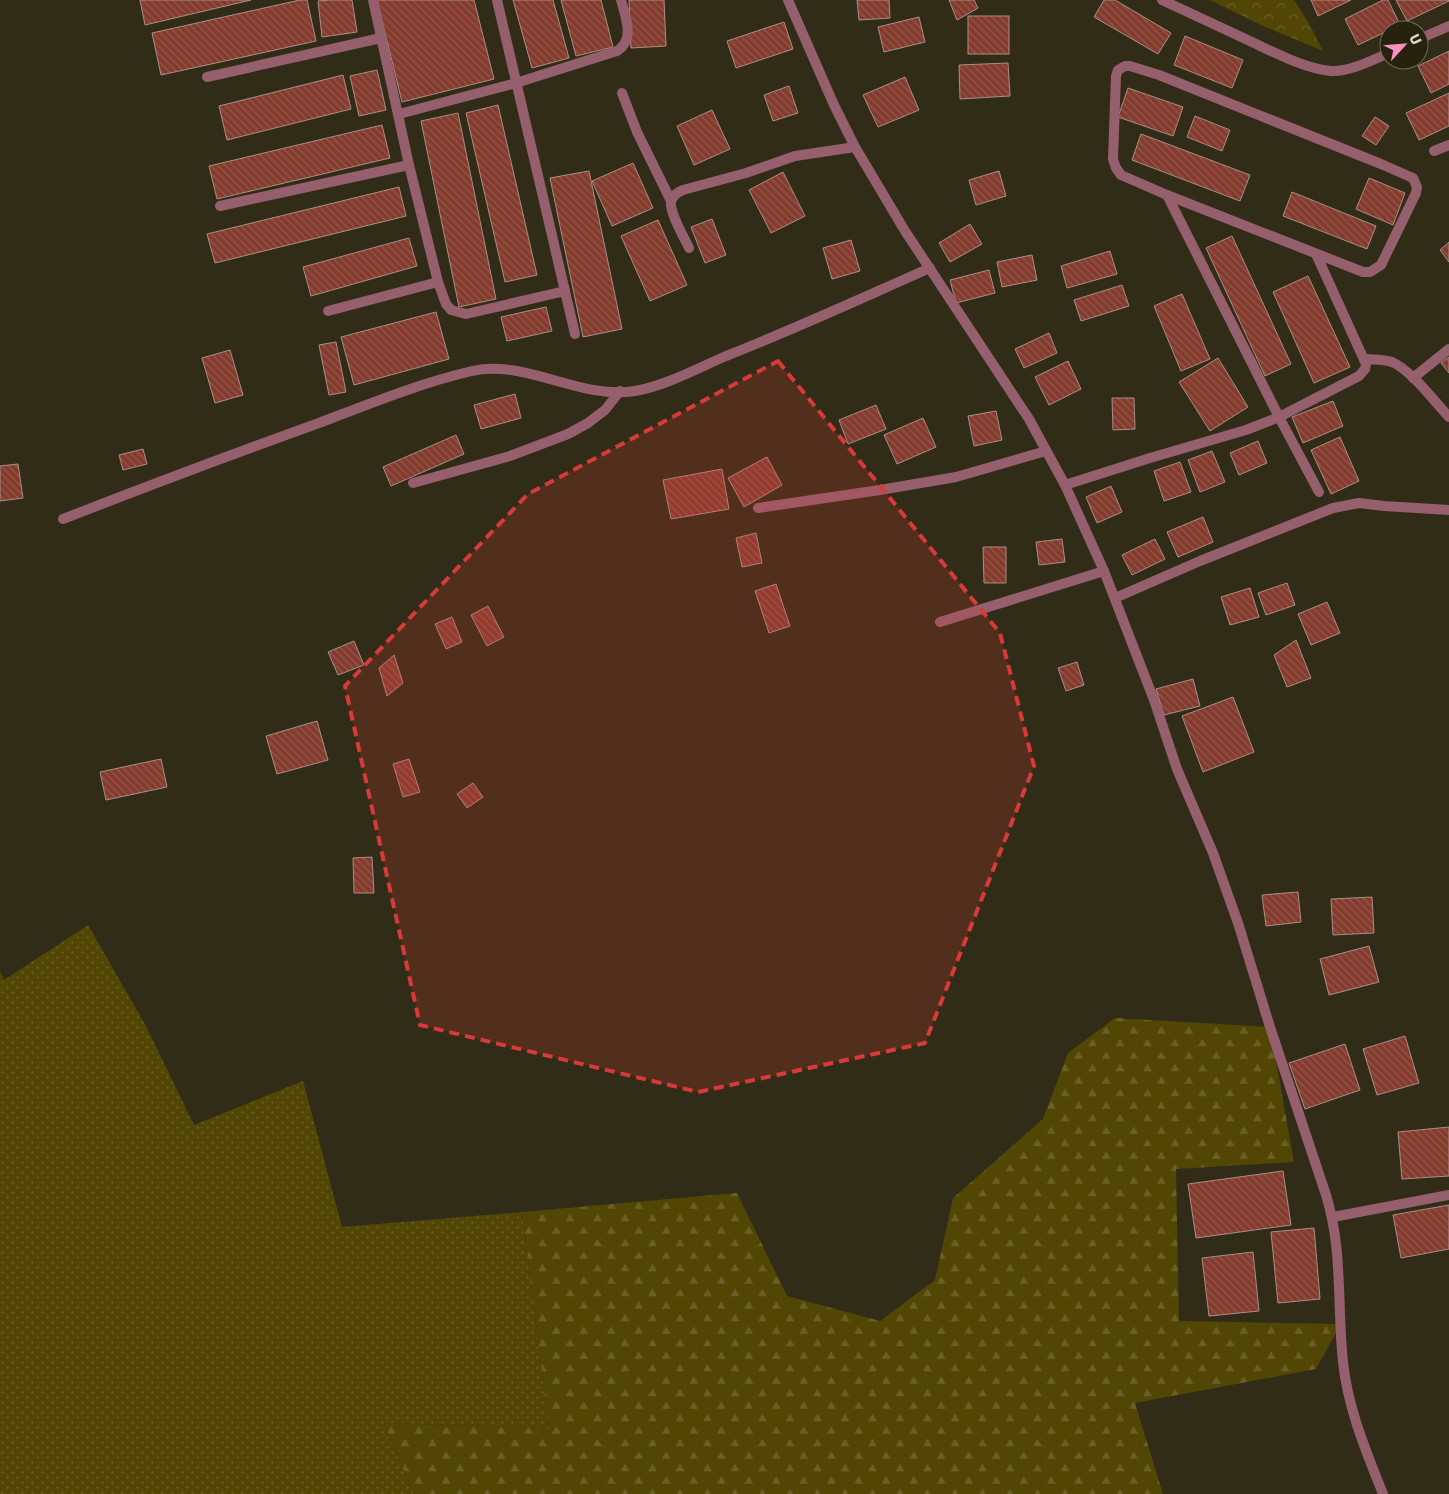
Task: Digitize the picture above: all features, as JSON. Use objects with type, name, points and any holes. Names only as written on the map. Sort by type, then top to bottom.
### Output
[{"type":"street","points":[[373,0],[409,164],[438,282],[446,304],[451,310],[466,314],[565,291]]},
{"type":"street","points":[[497,0],[574,334]]},
{"type":"street","points":[[399,114],[516,83],[617,51],[624,47],[628,36],[627,22],[621,0]]},
{"type":"street","points":[[788,0],[834,105],[855,147],[930,268],[1030,419],[1065,486],[1104,570],[1154,700],[1177,769],[1213,853],[1238,923],[1270,1027],[1333,1217],[1338,1267],[1343,1362],[1350,1403],[1366,1453],[1383,1494]]},
{"type":"street","points":[[1162,0],[1275,52],[1315,68],[1332,71],[1344,69],[1379,56]]},
{"type":"street","points":[[1429,35],[1449,26]]},
{"type":"street","points":[[207,77],[381,38]]},
{"type":"street","points":[[1125,66],[1159,75],[1381,164],[1413,178],[1418,187],[1410,208],[1381,265],[1378,269],[1370,272],[1364,272],[1167,196],[1121,175],[1113,159],[1116,76],[1118,70],[1125,66]]},
{"type":"street","points":[[622,92],[637,132],[671,201],[672,211],[689,248]]},
{"type":"street","points":[[1434,151],[1449,145]]},
{"type":"street","points":[[671,201],[676,194],[683,190],[795,156],[855,147]]},
{"type":"street","points":[[220,206],[409,164]]},
{"type":"street","points":[[1167,196],[1319,492]]},
{"type":"street","points":[[1065,486],[1150,458],[1246,430],[1279,417],[1359,376],[1365,369],[1364,359],[1316,254]]},
{"type":"street","points":[[64,519],[350,411],[473,370],[490,368],[514,370],[578,388],[604,392],[636,391],[663,383],[772,338],[930,268]]},
{"type":"street","points":[[328,311],[438,282]]},
{"type":"street","points":[[1413,378],[1449,349]]},
{"type":"street","points":[[1364,359],[1391,362],[1413,378],[1449,417]]},
{"type":"street","points":[[413,483],[510,456],[568,434],[606,410],[620,391]]},
{"type":"street","points":[[758,508],[956,477],[1046,451]]},
{"type":"street","points":[[1115,598],[1200,561],[1333,508],[1360,503],[1449,510]]},
{"type":"street","points":[[940,622],[1104,570]]},
{"type":"street","points":[[1333,1217],[1449,1195]]},
{"type":"highlighted area","points":[[778,361],[1000,633],[1034,766],[925,1043],[698,1092],[420,1025],[345,686],[528,494]]},
{"type":"green space","points":[[1210,0],[1294,0],[1323,51],[1261,25]]},
{"type":"green space","points":[[88,925],[146,1026],[194,1125],[303,1081],[342,1227],[522,1212],[549,1428],[384,1423],[414,1494],[0,1494],[0,972],[4,980]]},
{"type":"green space","points":[[1115,1018],[1270,1027],[1294,1162],[1176,1169],[1179,1321],[1341,1324],[1316,1369],[1135,1403],[1163,1494],[414,1494],[384,1423],[549,1428],[522,1212],[737,1193],[787,1296],[880,1321],[935,1280],[953,1198],[1043,1119],[1068,1053]]},
{"type":"building","points":[[140,0],[251,0],[145,25]]},
{"type":"building","points":[[307,0],[316,41],[161,75],[152,33]]},
{"type":"building","points":[[352,0],[357,32],[322,37],[318,1]]},
{"type":"building","points":[[377,0],[474,0],[494,79],[402,102]]},
{"type":"building","points":[[513,0],[553,0],[569,58],[532,68]]},
{"type":"building","points":[[561,0],[601,0],[613,47],[576,56]]},
{"type":"building","points":[[629,0],[664,0],[666,46],[631,48]]},
{"type":"building","points":[[857,0],[889,0],[890,18],[859,20]]},
{"type":"building","points":[[949,0],[974,0],[978,8],[957,20]]},
{"type":"building","points":[[1104,0],[1115,0],[1171,33],[1158,54],[1094,17]]},
{"type":"building","points":[[1311,0],[1351,0],[1318,16]]},
{"type":"building","points":[[1383,0],[1388,0],[1398,20],[1379,20],[1379,35],[1358,45],[1345,19]]},
{"type":"building","points":[[1396,0],[1449,1],[1409,20],[1406,20]]},
{"type":"building","points":[[968,16],[1009,16],[1009,54],[968,54]]},
{"type":"building","points":[[919,17],[925,42],[884,52],[878,27]]},
{"type":"building","points":[[784,22],[793,49],[736,68],[727,41]]},
{"type":"building","points":[[1185,36],[1243,60],[1232,88],[1174,65]]},
{"type":"building","points":[[1449,51],[1449,84],[1431,93],[1420,70],[1429,70],[1429,61]]},
{"type":"building","points":[[1008,63],[1010,96],[960,99],[959,65]]},
{"type":"building","points":[[377,70],[386,110],[359,116],[350,76]]},
{"type":"building","points":[[343,75],[351,109],[227,140],[219,106]]},
{"type":"building","points":[[905,77],[919,110],[878,127],[863,95]]},
{"type":"building","points":[[789,86],[798,113],[773,121],[764,95]]},
{"type":"building","points":[[1128,88],[1183,107],[1173,136],[1118,117]]},
{"type":"building","points":[[1449,93],[1449,126],[1419,140],[1406,113]]},
{"type":"building","points":[[498,105],[537,275],[505,282],[466,113]]},
{"type":"building","points":[[712,110],[730,149],[694,165],[677,126]]},
{"type":"building","points":[[458,113],[496,299],[459,307],[421,121]]},
{"type":"building","points":[[1195,116],[1230,130],[1222,151],[1187,137]]},
{"type":"building","points":[[1375,117],[1389,126],[1376,145],[1362,136]]},
{"type":"building","points":[[382,125],[390,158],[217,199],[209,166]]},
{"type":"building","points":[[1141,134],[1250,175],[1240,201],[1132,160]]},
{"type":"building","points":[[633,163],[653,208],[612,226],[592,181]]},
{"type":"building","points":[[589,171],[622,329],[583,337],[550,178]]},
{"type":"building","points":[[999,171],[1006,196],[976,205],[969,180]]},
{"type":"building","points":[[783,172],[805,216],[771,233],[749,190]]},
{"type":"building","points":[[1369,178],[1405,193],[1393,225],[1356,209]]},
{"type":"building","points":[[399,187],[406,216],[215,263],[207,234]]},
{"type":"building","points":[[1292,192],[1376,226],[1367,249],[1283,216]]},
{"type":"building","points":[[712,219],[726,255],[705,263],[691,227]]},
{"type":"building","points":[[658,220],[687,285],[650,301],[621,236]]},
{"type":"building","points":[[970,224],[982,244],[950,262],[939,243]]},
{"type":"building","points":[[1232,236],[1291,364],[1265,376],[1206,248]]},
{"type":"building","points":[[409,238],[417,266],[311,296],[303,267]]},
{"type":"building","points":[[851,240],[860,271],[832,279],[823,248]]},
{"type":"building","points":[[1449,242],[1449,262],[1440,250]]},
{"type":"building","points":[[1110,251],[1117,274],[1067,288],[1061,266]]},
{"type":"building","points":[[1032,255],[1037,280],[1002,287],[997,262]]},
{"type":"building","points":[[989,270],[995,293],[956,303],[950,280]]},
{"type":"building","points":[[1308,276],[1350,367],[1314,383],[1273,292]]},
{"type":"building","points":[[1122,285],[1129,306],[1081,321],[1074,300]]},
{"type":"building","points":[[1182,294],[1210,359],[1181,371],[1154,306]]},
{"type":"building","points":[[546,307],[552,331],[507,341],[501,317]]},
{"type":"building","points":[[436,312],[449,359],[354,385],[341,337]]},
{"type":"building","points":[[1049,333],[1057,353],[1024,368],[1015,349]]},
{"type":"building","points":[[336,342],[346,392],[329,395],[319,345]]},
{"type":"building","points":[[230,350],[243,395],[215,403],[202,358]]},
{"type":"building","points":[[1449,357],[1449,373],[1441,363]]},
{"type":"building","points":[[1218,358],[1248,407],[1210,431],[1179,382]]},
{"type":"building","points":[[1068,361],[1081,389],[1049,405],[1035,377]]},
{"type":"building","points":[[515,394],[521,418],[481,429],[474,405]]},
{"type":"building","points":[[1112,398],[1134,398],[1135,429],[1113,430]]},
{"type":"building","points":[[1333,401],[1343,426],[1303,443],[1292,417]]},
{"type":"building","points":[[876,405],[886,429],[848,444],[839,420]]},
{"type":"building","points":[[996,411],[1002,440],[974,446],[968,416]]},
{"type":"building","points":[[923,418],[936,447],[897,464],[884,435]]},
{"type":"building","points":[[456,435],[464,454],[391,486],[383,467]]},
{"type":"building","points":[[1340,437],[1359,481],[1331,494],[1311,450]]},
{"type":"building","points":[[1258,441],[1267,463],[1239,475],[1230,453]]},
{"type":"building","points":[[143,449],[147,464],[123,470],[119,455]]},
{"type":"building","points":[[1212,451],[1225,482],[1200,492],[1188,460]]},
{"type":"building","points":[[767,457],[782,485],[744,507],[728,478]]},
{"type":"building","points":[[1180,462],[1191,492],[1164,501],[1154,471]]},
{"type":"building","points":[[18,464],[23,498],[0,501],[0,466]]},
{"type":"building","points":[[722,469],[729,509],[671,519],[663,480]]},
{"type":"building","points":[[1111,486],[1122,512],[1097,523],[1086,497]]},
{"type":"building","points":[[1203,517],[1213,542],[1178,557],[1167,532]]},
{"type":"building","points":[[756,533],[762,563],[742,567],[736,538]]},
{"type":"building","points":[[1062,539],[1065,562],[1039,565],[1036,542]]},
{"type":"building","points":[[1155,539],[1165,559],[1132,575],[1122,555]]},
{"type":"building","points":[[983,547],[1006,547],[1006,583],[984,583]]},
{"type":"building","points":[[1287,583],[1295,605],[1266,615],[1258,593]]},
{"type":"building","points":[[776,584],[790,626],[769,633],[755,591]]},
{"type":"building","points":[[1250,588],[1259,617],[1230,625],[1221,597]]},
{"type":"building","points":[[1327,602],[1340,633],[1311,645],[1298,614]]},
{"type":"building","points":[[488,606],[504,637],[487,646],[471,615]]},
{"type":"building","points":[[452,617],[462,642],[446,649],[435,624]]},
{"type":"building","points":[[1296,640],[1311,678],[1287,687],[1274,655]]},
{"type":"building","points":[[354,641],[364,665],[338,675],[328,652]]},
{"type":"building","points":[[394,655],[403,683],[387,696],[379,668]]},
{"type":"building","points":[[1077,662],[1084,685],[1066,691],[1058,668]]},
{"type":"building","points":[[1193,679],[1200,706],[1164,715],[1156,689]]},
{"type":"building","points":[[1233,697],[1254,752],[1203,772],[1182,716]]},
{"type":"building","points":[[317,721],[328,760],[277,774],[266,736]]},
{"type":"building","points":[[161,759],[167,787],[106,800],[100,772]]},
{"type":"building","points":[[409,759],[420,792],[403,797],[393,764]]},
{"type":"building","points":[[473,783],[483,797],[467,808],[457,794]]},
{"type":"building","points":[[372,857],[374,893],[354,893],[353,858]]},
{"type":"building","points":[[1298,892],[1301,922],[1266,926],[1262,895]]},
{"type":"building","points":[[1372,897],[1374,933],[1333,935],[1331,899]]},
{"type":"building","points":[[1369,946],[1379,982],[1329,995],[1320,959]]},
{"type":"building","points":[[1405,1036],[1419,1083],[1377,1095],[1363,1049]]},
{"type":"building","points":[[1345,1044],[1360,1090],[1305,1109],[1289,1063]]},
{"type":"building","points":[[1449,1127],[1449,1176],[1402,1179],[1398,1132]]},
{"type":"building","points":[[1283,1171],[1291,1225],[1196,1238],[1188,1184]]},
{"type":"building","points":[[1449,1205],[1449,1249],[1401,1258],[1393,1215]]},
{"type":"building","points":[[1314,1228],[1320,1299],[1278,1303],[1271,1232]]},
{"type":"building","points":[[1253,1252],[1259,1311],[1209,1316],[1202,1258]]}]
